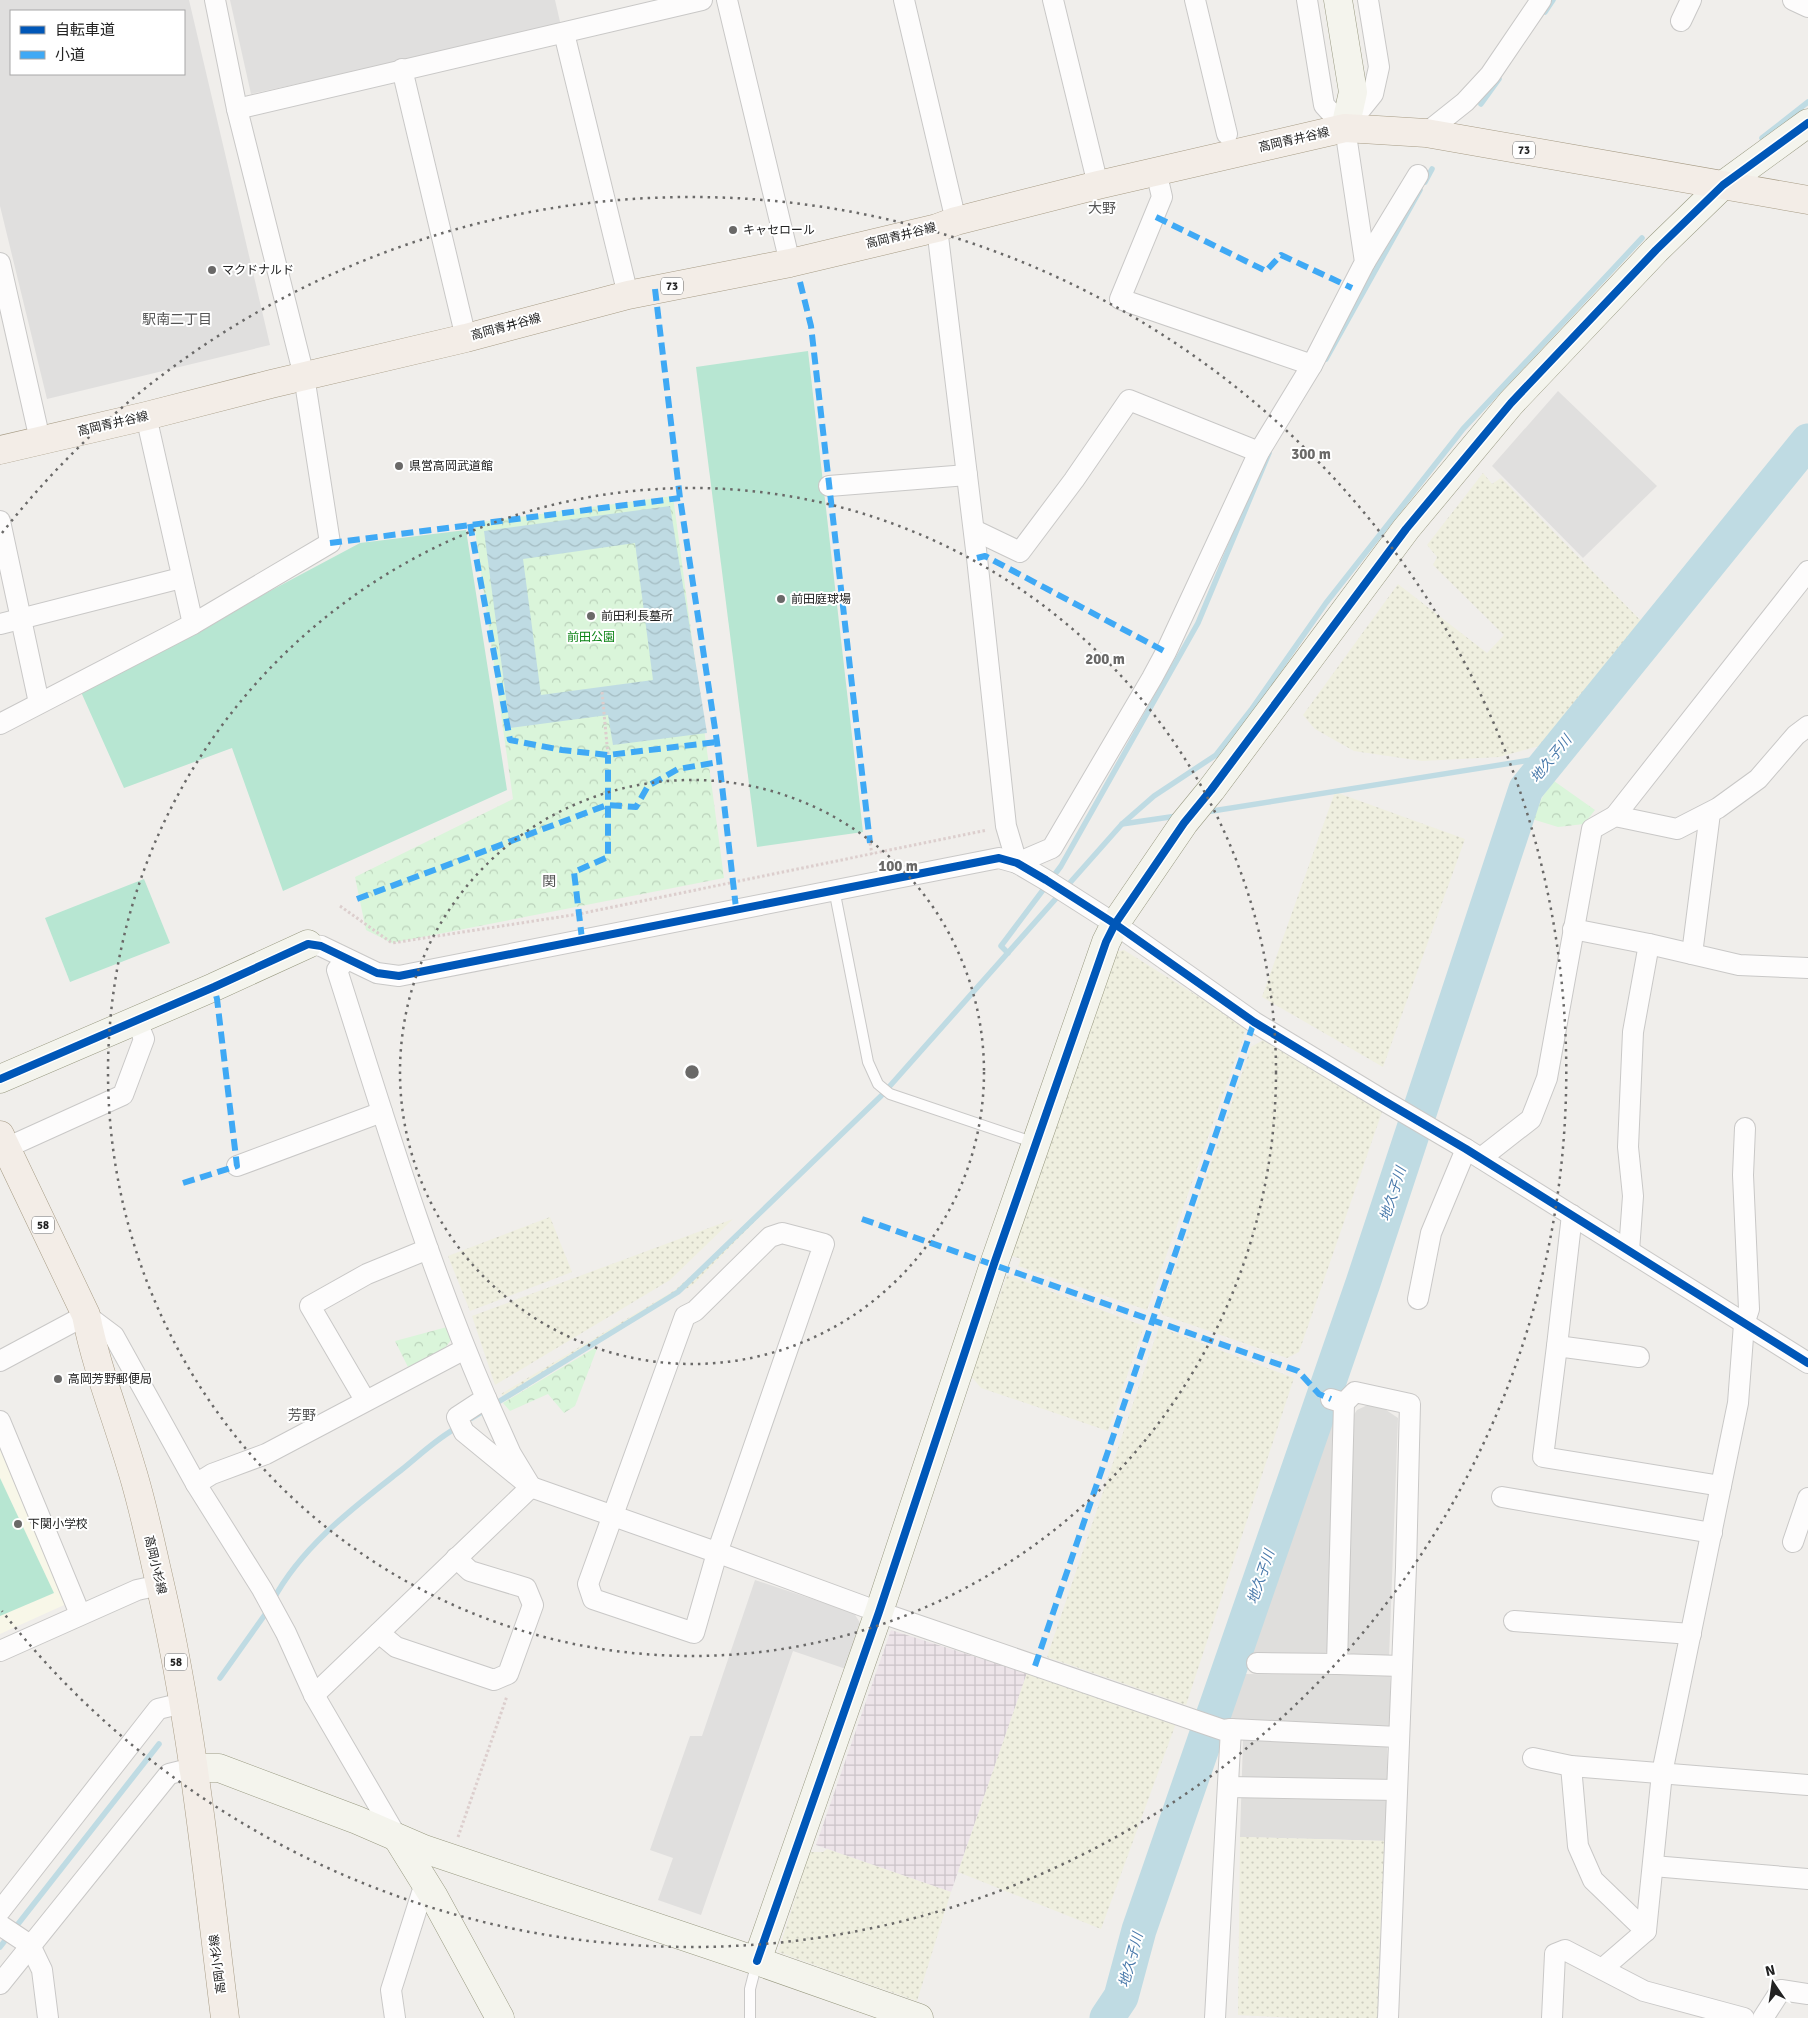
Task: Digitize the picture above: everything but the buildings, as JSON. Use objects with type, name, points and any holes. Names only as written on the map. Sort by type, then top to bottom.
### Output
[{"type":"main road","name":"高岡青井谷線","points":[[0,450],[466,338],[628,295],[790,263],[947,225],[1098,185],[1345,128],[1426,133],[1808,200]]},
{"type":"main road","name":"高岡小杉線","points":[[3,1141],[86,1315],[92,1346],[132,1469],[160,1585],[182,1703],[199,1806],[225,2018]]},
{"type":"street","points":[[0,724],[193,624],[330,543],[304,376],[237,109],[215,0]]},
{"type":"street","points":[[237,109],[702,0]]},
{"type":"street","points":[[727,0],[790,263]]},
{"type":"street","points":[[904,0],[947,225],[967,475],[1006,826],[1017,863]]},
{"type":"street","points":[[1053,0],[1098,185]]},
{"type":"street","points":[[1195,0],[1227,134]]},
{"type":"street","points":[[1307,0],[1324,105],[1345,128]]},
{"type":"street","points":[[1338,0],[1353,92],[1345,128],[1365,262]]},
{"type":"street","points":[[1345,128],[1373,94],[1379,67],[1368,0]]},
{"type":"street","points":[[1426,133],[1465,102],[1490,75],[1541,0]]},
{"type":"street","points":[[1681,22],[1691,0]]},
{"type":"street","points":[[1793,0],[1808,7]]},
{"type":"street","points":[[564,33],[628,295]]},
{"type":"street","points":[[402,69],[466,338]]},
{"type":"street","points":[[757,1961],[879,1612],[994,1264],[1106,942],[1115,924],[1184,824],[1406,530],[1510,403],[1656,250],[1723,185],[1808,123]]},
{"type":"street","points":[[1156,171],[1162,197],[1120,299],[1312,364]]},
{"type":"street","points":[[1017,863],[1052,848],[1166,652],[1259,452],[1312,364],[1365,262],[1418,175]]},
{"type":"street","points":[[1,272],[40,440]]},
{"type":"street","points":[[974,530],[1020,552],[1074,480],[1129,400],[1259,452]]},
{"type":"street","points":[[146,416],[181,578],[193,624]]},
{"type":"street","points":[[829,486],[967,475]]},
{"type":"street","points":[[0,521],[4,566],[20,619],[39,703]]},
{"type":"street","points":[[1418,1299],[1431,1233],[1474,1153],[1530,1119],[1547,1078],[1592,830],[1615,816],[1808,571]]},
{"type":"street","points":[[0,624],[181,578]]},
{"type":"street","points":[[1615,816],[1677,829],[1710,812],[1758,779],[1796,735],[1808,726]]},
{"type":"street","points":[[1692,954],[1710,812]]},
{"type":"street","points":[[0,1078],[214,987],[308,944],[321,946],[377,973],[399,976],[999,858],[1017,863],[1046,880],[1087,908],[1115,924],[1254,1022],[1474,1153],[1808,1363]]},
{"type":"street","points":[[1573,929],[1739,965],[1808,968]]},
{"type":"street","points":[[1629,1251],[1633,1196],[1628,1147],[1633,1032],[1649,944]]},
{"type":"street","points":[[347,959],[337,970],[428,1249],[465,1349],[489,1405],[511,1454],[531,1487]]},
{"type":"street","points":[[3,1141],[123,1095],[144,1039],[136,1019]]},
{"type":"street","points":[[237,1166],[382,1112]]},
{"type":"street","points":[[1602,1969],[1646,1931],[1662,1773],[1738,1403],[1744,1324],[1749,1309],[1743,1175],[1745,1128]]},
{"type":"street","points":[[1572,1215],[1543,1457],[1721,1486]]},
{"type":"street","points":[[782,1232],[824,1244],[717,1553],[694,1633],[593,1600],[588,1584],[612,1516],[685,1316],[695,1311],[770,1237],[782,1232]]},
{"type":"street","points":[[365,1400],[310,1306],[367,1274],[428,1249]]},
{"type":"street","points":[[0,1361],[86,1315],[114,1336],[196,1484],[262,1589],[286,1633],[314,1694],[425,1883],[500,2018]]},
{"type":"street","points":[[1557,1346],[1639,1357]]},
{"type":"street","points":[[196,1484],[212,1474],[266,1454],[365,1400],[465,1349]]},
{"type":"street","points":[[1337,1664],[1337,1401],[1355,1392],[1410,1404],[1406,1567],[1388,2018]]},
{"type":"street","points":[[489,1405],[457,1417],[461,1426],[531,1487],[879,1612],[1227,1730],[1398,1737]]},
{"type":"street","points":[[0,1421],[80,1614]]},
{"type":"street","points":[[314,1694],[531,1487]]},
{"type":"street","points":[[1502,1497],[1712,1533]]},
{"type":"street","points":[[1793,1542],[1808,1498]]},
{"type":"street","points":[[379,1633],[396,1646],[494,1680],[508,1674],[533,1605],[526,1588],[470,1570],[456,1558]]},
{"type":"street","points":[[0,1651],[137,1590],[160,1585]]},
{"type":"street","points":[[1514,1621],[1691,1634]]},
{"type":"street","points":[[1257,1663],[1401,1666]]},
{"type":"street","points":[[0,1984],[10,1929],[158,1709],[182,1703]]},
{"type":"street","points":[[1216,2018],[1228,1787],[1227,1730]]},
{"type":"street","points":[[1533,1758],[1571,1766],[1808,1784]]},
{"type":"street","points":[[1571,1766],[1578,1846],[1593,1880],[1646,1931]]},
{"type":"street","points":[[10,1929],[169,1774],[193,1768],[219,1768],[451,1858],[757,1961],[919,2018]]},
{"type":"street","points":[[1228,1787],[1396,1790]]},
{"type":"street","points":[[1653,1866],[1808,1879]]},
{"type":"street","points":[[395,2018],[390,1990],[425,1883]]},
{"type":"street","points":[[10,1929],[42,1970],[48,2018]]},
{"type":"street","points":[[1552,2018],[1555,1954],[1565,1950],[1644,1991],[1744,2018]]},
{"type":"street","points":[[1763,2018],[1780,1990],[1808,1994]]},
{"type":"lane","points":[[834,889],[868,1062],[878,1084],[890,1094],[1036,1143]]},
{"type":"lane","points":[[750,2018],[750,1989],[757,1961]]},
{"type":"path","points":[[602,692],[608,755]]},
{"type":"path","points":[[340,906],[392,943],[579,914],[1006,826]]},
{"type":"path","points":[[870,842],[872,854]]},
{"type":"path","points":[[451,1858],[508,1694],[502,1677]]},
{"type":"shaded area","points":[[0,0],[189,0],[270,345],[47,399],[0,206]]},
{"type":"shaded area","points":[[230,0],[555,0],[561,26],[251,94]]},
{"type":"shaded area","points":[[1558,391],[1657,486],[1583,558],[1492,466]]},
{"type":"shaded area","points":[[1374,1402],[1398,1418],[1389,1659],[1360,1661],[1347,1651],[1353,1416],[1357,1410]]},
{"type":"shaded area","points":[[1336,1405],[1332,1646],[1321,1658],[1252,1654],[1298,1504],[1333,1406]]},
{"type":"shaded area","name":"下関小学校","points":[[0,1447],[73,1601],[0,1634]]},
{"type":"shaded area","points":[[755,1580],[854,1613],[863,1628],[849,1670],[793,1651],[701,1915],[658,1900],[673,1858],[650,1850],[690,1736],[702,1736]]},
{"type":"shaded area","points":[[891,1630],[1027,1673],[951,1892],[816,1845]]},
{"type":"shaded area","points":[[1245,1674],[1390,1675],[1393,1726],[1227,1721]]},
{"type":"shaded area","points":[[1243,1740],[1387,1742],[1388,1841],[1240,1837]]},
{"type":"green space","name":"前田庭球場","points":[[808,351],[863,832],[757,847],[696,367]]},
{"type":"green space","points":[[1483,473],[1492,484],[1501,478],[1650,630],[1584,710],[1579,707],[1574,711],[1539,746],[1499,757],[1422,761],[1354,751],[1315,729],[1303,715],[1398,584],[1487,653],[1504,635],[1433,565],[1437,557],[1427,545]]},
{"type":"green space","name":"前田公園","points":[[673,496],[724,878],[392,943],[366,930],[355,877],[513,799],[474,523]]},
{"type":"green space","points":[[466,530],[507,790],[283,891],[232,748],[124,788],[81,692],[360,543]]},
{"type":"green space","points":[[1554,781],[1595,810],[1584,824],[1558,827],[1532,819],[1543,796]]},
{"type":"green space","points":[[1335,792],[1465,839],[1383,1067],[1262,997]]},
{"type":"green space","points":[[144,879],[170,943],[70,982],[45,918]]},
{"type":"green space","points":[[1124,950],[1247,1027],[1147,1310],[1018,1266],[1021,1259],[1009,1255],[1115,952]]},
{"type":"green space","points":[[1265,1039],[1382,1112],[1299,1352],[1287,1358],[1163,1315],[1160,1311],[1251,1047]]},
{"type":"green space","points":[[769,1207],[694,1284],[507,1400],[501,1394],[675,1290]]},
{"type":"green space","points":[[550,1217],[572,1272],[470,1311],[448,1256]]},
{"type":"green space","points":[[733,1219],[670,1280],[495,1385],[472,1316]]},
{"type":"green space","points":[[1007,1275],[1144,1326],[1108,1431],[981,1388],[971,1376]]},
{"type":"green space","points":[[447,1327],[451,1340],[445,1348],[408,1367],[395,1341]]},
{"type":"green space","points":[[1159,1327],[1294,1378],[1186,1705],[1047,1657]]},
{"type":"green space","points":[[598,1346],[575,1406],[564,1413],[548,1394],[510,1411],[503,1403]]},
{"type":"green space","points":[[0,1478],[54,1593],[0,1616]]},
{"type":"green space","points":[[1027,1673],[1179,1715],[1101,1929],[958,1872]]},
{"type":"green space","points":[[1240,1837],[1388,1841],[1381,2018],[1297,2018],[1238,2015]]},
{"type":"green space","points":[[827,1849],[951,1892],[917,2001],[778,1952],[810,1852],[823,1852]]},
{"type":"water","points":[[670,506],[707,733],[613,745],[608,715],[510,728],[484,531]],"holes":[[[635,543],[653,680],[541,695],[523,559]]]},
{"type":"waterway","points":[[1545,12],[1553,0]]},
{"type":"waterway","points":[[1481,104],[1499,79]]},
{"type":"waterway","points":[[1762,138],[1808,102]]},
{"type":"waterway","points":[[1425,182],[1432,169]]},
{"type":"waterway","points":[[1326,359],[1420,190]]},
{"type":"waterway","points":[[1122,824],[1154,796],[1216,755],[1251,710],[1326,603],[1463,429],[1642,238]]},
{"type":"waterway","name":"地久子川","points":[[1107,2018],[1121,1997],[1139,1930],[1363,1283],[1526,789],[1808,441]]},
{"type":"waterway","points":[[1008,953],[1001,946],[1061,866],[1198,623],[1269,453]]},
{"type":"waterway","points":[[1206,812],[1550,757]]},
{"type":"waterway","points":[[472,1418],[678,1292],[881,1096],[1122,824],[1177,816]]},
{"type":"waterway","points":[[273,1600],[298,1562],[330,1529],[364,1499],[443,1436],[458,1427]]},
{"type":"waterway","points":[[220,1678],[269,1609]]},
{"type":"waterway","points":[[0,1947],[159,1744]]},
{"type":"marked path","points":[[1156,217],[1266,271],[1281,255],[1352,288]]},
{"type":"marked path","points":[[800,282],[811,326],[870,843]]},
{"type":"marked path","points":[[655,289],[680,498],[717,742],[736,908]]},
{"type":"marked path","points":[[330,543],[680,498]]},
{"type":"marked path","points":[[470,524],[510,740],[562,750],[608,755],[717,742]]},
{"type":"marked path","points":[[977,558],[985,556],[1166,652]]},
{"type":"marked path","points":[[582,939],[574,872],[608,857],[608,755]]},
{"type":"marked path","points":[[357,899],[607,805],[636,807],[648,786],[678,769],[719,762]]},
{"type":"marked path","points":[[183,1183],[237,1166],[214,987]]},
{"type":"marked path","points":[[1035,1666],[1254,1022]]},
{"type":"marked path","points":[[862,1219],[1298,1371],[1319,1394],[1331,1399]]},
{"type":"cycle path","points":[[757,1961],[879,1612],[994,1264],[1106,942],[1115,924],[1184,823],[1211,790],[1406,529],[1511,403],[1656,250],[1723,185],[1808,123]]},
{"type":"cycle path","points":[[0,1079],[214,987],[308,944],[321,946],[377,973],[399,976],[999,858],[1017,863],[1046,880],[1115,924],[1254,1022],[1466,1149],[1808,1363]]},
{"type":"place","name":"キャセロール","points":[[733,230]]},
{"type":"place","name":"マクドナルド","points":[[212,270]]},
{"type":"place","name":"県営高岡武道館","points":[[399,466]]},
{"type":"place","name":"前田庭球場","points":[[781,599]]},
{"type":"place","name":"前田利長墓所","points":[[591,616]]},
{"type":"place","name":"高岡芳野郵便局","points":[[58,1379]]},
{"type":"place","name":"下関小学校","points":[[18,1524]]},
{"type":"district","name":"大野","points":[[1102,208]]},
{"type":"district","name":"駅南二丁目","points":[[177,319]]},
{"type":"district","name":"関","points":[[549,881]]},
{"type":"district","name":"芳野","points":[[302,1415]]}]
